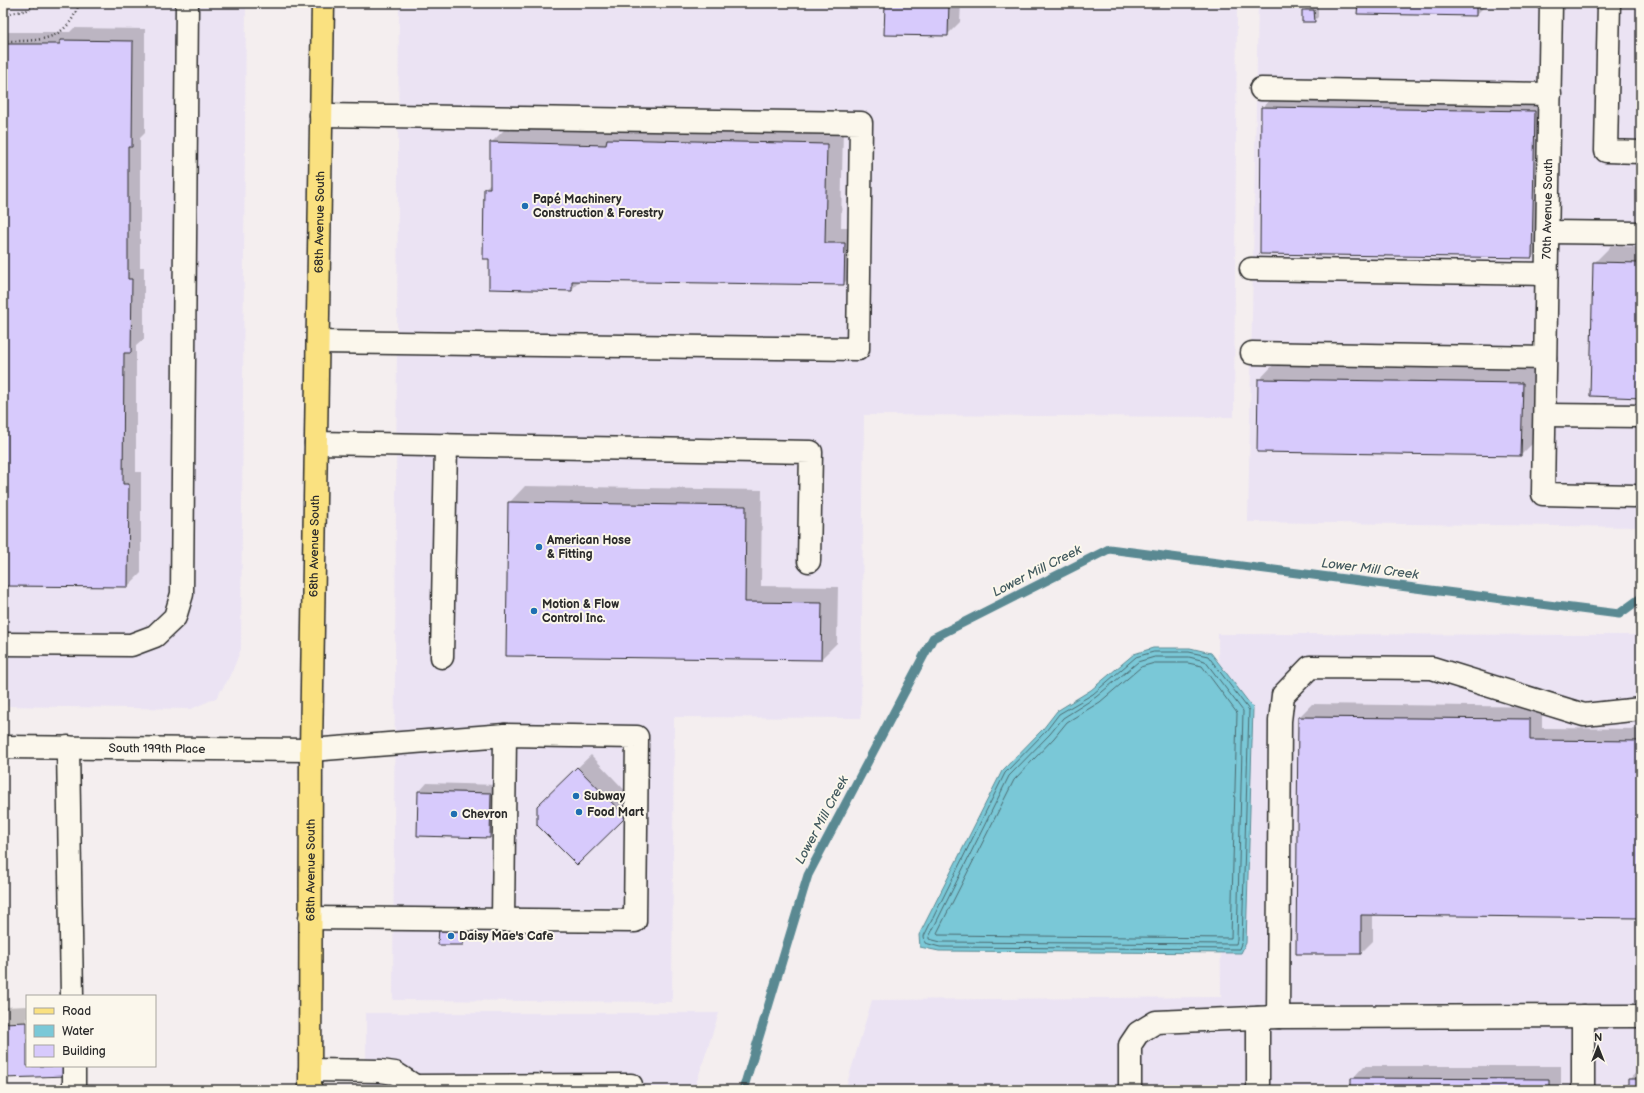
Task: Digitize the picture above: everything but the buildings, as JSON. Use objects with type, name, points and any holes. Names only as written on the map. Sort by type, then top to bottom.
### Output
[{"type":"main road","name":"68th Avenue South","points":[[310,1080],[311,750],[323,3]]},
{"type":"street","points":[[3,644],[131,645],[156,636],[175,617],[182,594],[187,3]]},
{"type":"street","name":"70th Avenue South","points":[[1551,3],[1543,494],[1634,496]]},
{"type":"street","points":[[1609,3],[1606,151],[1641,152]]},
{"type":"street","points":[[1261,89],[1550,94]]},
{"type":"street","points":[[318,342],[858,349],[862,123],[321,115]]},
{"type":"street","points":[[1548,232],[1641,234]]},
{"type":"street","points":[[1251,269],[1547,274]]},
{"type":"street","points":[[1252,353],[1545,358]]},
{"type":"street","points":[[1545,415],[1641,416]]},
{"type":"street","points":[[316,443],[811,452],[809,561]]},
{"type":"street","points":[[442,657],[446,446]]},
{"type":"street","points":[[1258,1090],[1268,1018],[1280,721],[1283,695],[1310,667],[1432,668],[1584,715],[1641,709]]},
{"type":"street","points":[[310,918],[503,920],[505,735]]},
{"type":"street","name":"South 199th Place","points":[[3,747],[311,750],[505,735],[637,737],[635,922],[503,920]]},
{"type":"street","points":[[68,747],[72,995]]},
{"type":"street","points":[[1583,1016],[1583,1090]]},
{"type":"street","points":[[1130,1090],[1130,1045],[1138,1033],[1156,1022],[1268,1018],[1641,1016]]},
{"type":"street","points":[[74,1067],[74,1090]]},
{"type":"street","points":[[310,1080],[381,1072],[395,1073],[415,1088],[630,1088]]},
{"type":"path","points":[[3,15],[27,10],[40,3]]},
{"type":"path","points":[[3,41],[41,40],[54,36],[74,17],[79,3]]},
{"type":"shaded area","points":[[3,3],[246,3],[241,649],[230,677],[216,698],[191,709],[3,706]]},
{"type":"shaded area","points":[[399,3],[1237,3],[1234,417],[864,415],[861,718],[674,717],[672,1002],[393,1000]]},
{"type":"shaded area","points":[[1258,3],[1641,3],[1641,527],[1248,522]]},
{"type":"shaded area","points":[[1218,634],[1641,635],[1641,1090],[845,1090],[872,1000],[1221,997]]},
{"type":"shaded area","points":[[366,1013],[719,1013],[694,1090],[366,1090]]},
{"type":"water","points":[[1153,648],[1190,648],[1211,653],[1253,708],[1246,943],[1241,953],[939,951],[920,947],[919,935],[1002,771],[1043,729],[1057,711],[1091,690],[1134,654]]},
{"type":"waterway","name":"Lower Mill Creek","points":[[743,1090],[808,875],[933,638],[1109,549],[1619,614],[1641,598]]},
{"type":"place","name":"Papé Machinery Construction & Forestry","points":[[525,206]]},
{"type":"place","name":"American Hose & Fitting","points":[[539,547]]},
{"type":"place","name":"Motion & Flow Control Inc.","points":[[534,611]]},
{"type":"place","name":"Subway","points":[[576,796]]},
{"type":"place","name":"Food Mart","points":[[579,812]]},
{"type":"place","name":"Chevron","points":[[454,814]]},
{"type":"place","name":"Daisy Mae's Cafe","points":[[451,936]]}]
